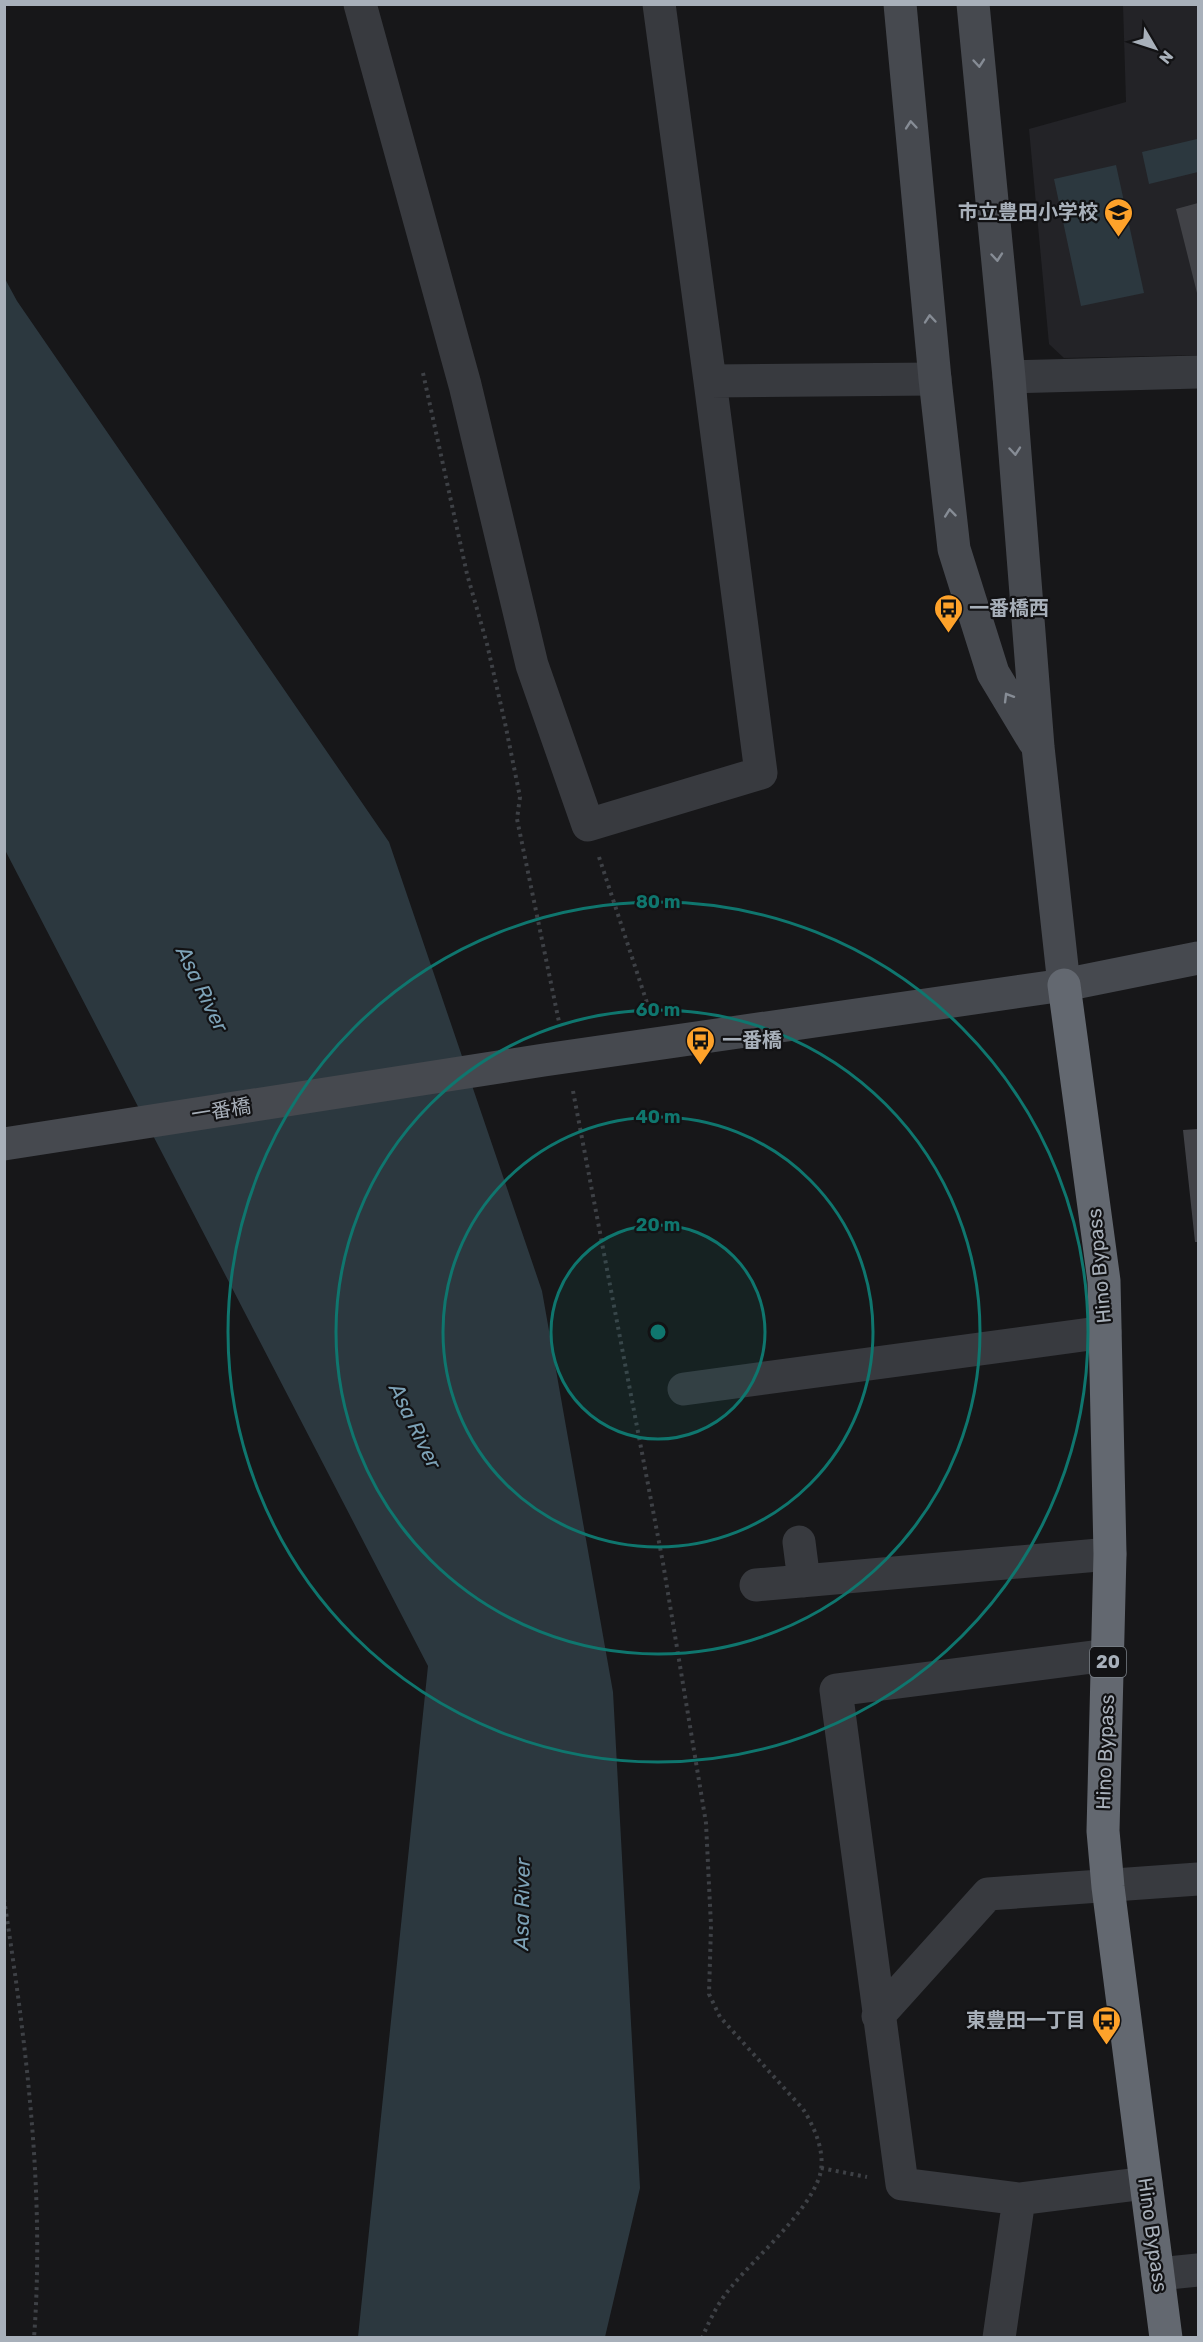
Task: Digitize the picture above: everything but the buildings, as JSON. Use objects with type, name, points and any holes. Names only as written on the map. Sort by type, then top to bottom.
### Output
[{"type":"highway","name":"Hino Bypass","points":[[1064,985],[1104,1281],[1110,1554],[1103,1831],[1108,1887],[1166,2337]]},
{"type":"street","points":[[360,4],[465,385],[532,665],[588,825],[761,773],[711,381],[659,4]]},
{"type":"street","points":[[900,4],[935,379],[954,549],[993,673],[1038,747]]},
{"type":"street","points":[[973,4],[1009,377],[1038,747],[1064,985]]},
{"type":"street","points":[[1009,377],[1198,372]]},
{"type":"street","points":[[711,381],[935,379]]},
{"type":"street","name":"一番橋","points":[[4,1144],[555,1059],[1064,985],[1198,958]]},
{"type":"street","points":[[684,1389],[1105,1332]]},
{"type":"street","points":[[799,1542],[804,1581]]},
{"type":"street","points":[[756,1585],[1110,1554]]},
{"type":"street","points":[[1108,1655],[836,1690],[902,2184],[1019,2199],[1146,2183]]},
{"type":"street","points":[[878,2016],[988,1894],[1198,1880]]},
{"type":"street","points":[[999,2337],[1019,2199]]},
{"type":"street","points":[[1158,2274],[1198,2270]]},
{"type":"path","points":[[421,362],[467,574],[487,644],[520,797],[517,819],[555,1059],[665,1575],[706,1823],[711,1926],[709,1994],[720,2017],[792,2095],[807,2115],[819,2143],[821,2168],[813,2188],[793,2217],[731,2286],[718,2304],[702,2337]]},
{"type":"path","points":[[588,825],[649,1006],[655,1044]]},
{"type":"path","points":[[4,1899],[25,2041],[34,2157],[36,2214],[34,2337]]},
{"type":"path","points":[[821,2168],[902,2184]]},
{"type":"shaded area","name":"市立豊田小学校","points":[[1123,5],[1198,5],[1198,355],[1064,358],[1049,344],[1029,129],[1126,102]]},
{"type":"water","points":[[1197,139],[1198,172],[1149,184],[1142,152]]},
{"type":"water","points":[[1116,165],[1144,293],[1081,306],[1054,179]]},
{"type":"water","name":"Asa River","points":[[4,277],[17,301],[389,842],[542,1291],[613,1692],[640,2188],[605,2337],[358,2337],[428,1666],[5,850]]},
{"type":"place","name":"市立豊田小学校","points":[[1119,238]]},
{"type":"place","name":"一番橋西","points":[[948,634]]},
{"type":"place","name":"一番橋","points":[[701,1066]]},
{"type":"place","name":"東豊田一丁目","points":[[1107,2046]]}]
